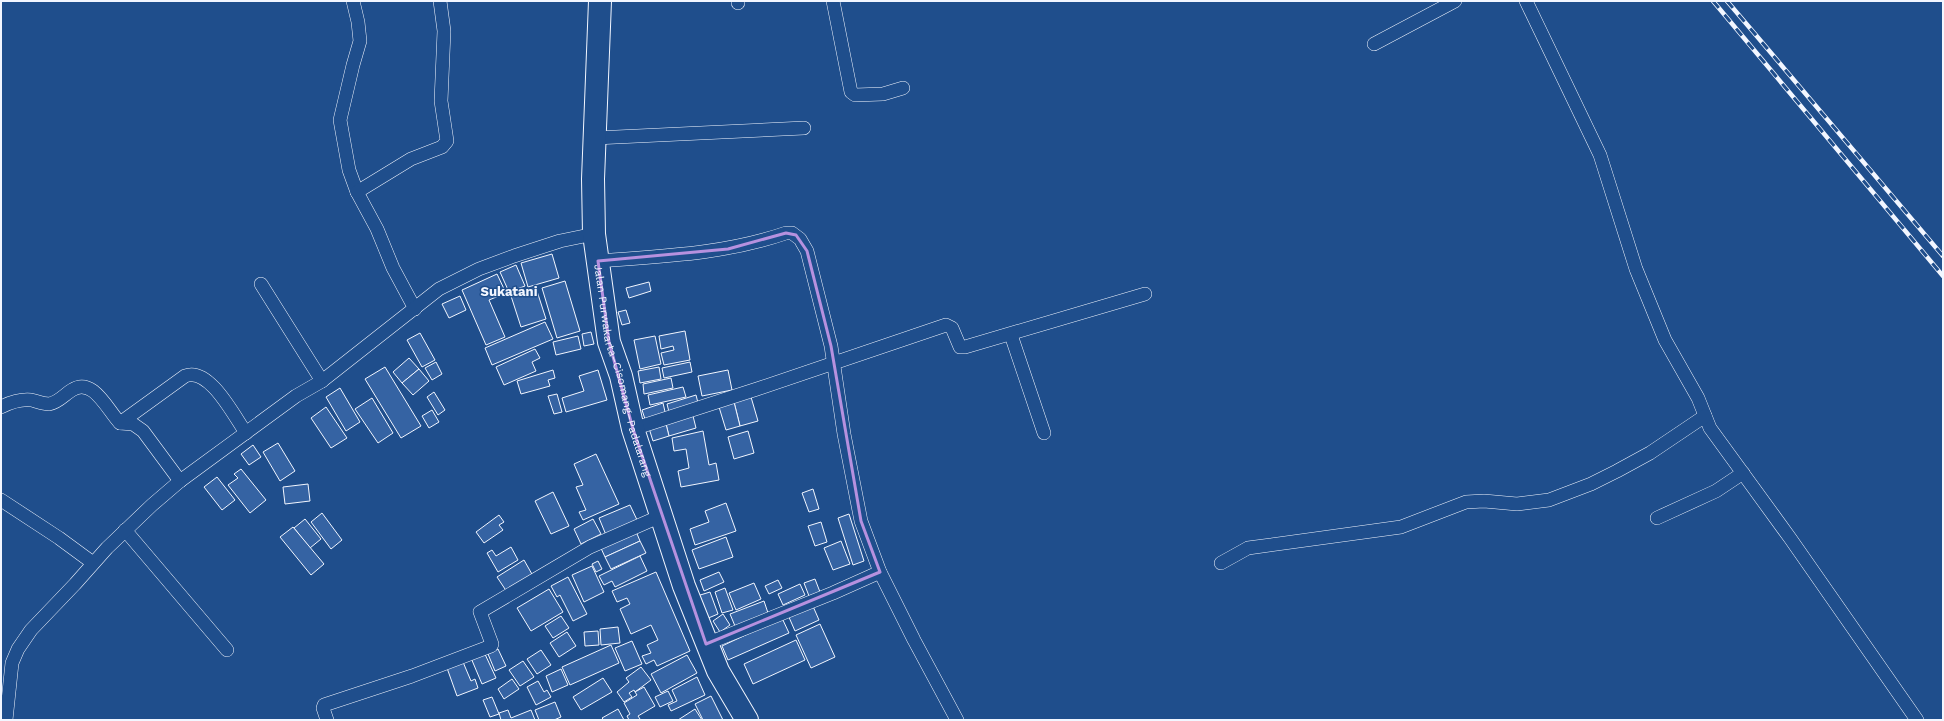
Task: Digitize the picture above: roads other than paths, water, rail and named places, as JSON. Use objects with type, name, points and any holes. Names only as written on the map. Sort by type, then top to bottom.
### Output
[{"type":"highway","name":"Jalan Purwakarta–Cisomang–Padalarang","points":[[600,1],[593,179],[594,234],[609,342],[620,376],[633,429],[663,515],[684,586],[718,671],[747,720]]},
{"type":"street","points":[[352,1],[358,22],[360,41],[352,65],[340,120],[349,170],[357,192],[377,229],[393,268],[414,309]]},
{"type":"street","points":[[357,192],[412,159],[442,146],[446,141],[441,101],[444,31],[440,1]]},
{"type":"street","points":[[833,1],[851,92],[855,95],[883,94],[903,88]]},
{"type":"street","points":[[1374,44],[1455,1]]},
{"type":"street","points":[[1526,1],[1600,155],[1641,283],[1665,340],[1698,398],[1710,428],[1799,550],[1917,720]]},
{"type":"street","points":[[595,138],[804,128]]},
{"type":"street","points":[[598,261],[728,249],[792,233],[800,239],[808,252],[834,363],[844,434],[861,521],[880,572],[914,640],[957,720]]},
{"type":"street","points":[[6,720],[12,663],[18,649],[32,630],[93,563],[125,530],[180,481],[296,396],[322,381],[439,290],[479,269],[560,241],[594,234]]},
{"type":"street","points":[[260,284],[322,381]]},
{"type":"street","points":[[633,429],[946,325],[952,328],[960,347],[963,348],[1145,294]]},
{"type":"street","points":[[1011,335],[1044,433]]},
{"type":"street","points":[[120,423],[185,376],[192,373],[201,376],[213,386],[246,433]]},
{"type":"street","points":[[1,407],[18,401],[29,400],[48,404],[59,400],[73,389],[87,387],[96,392],[120,423],[133,424],[143,431],[180,481]]},
{"type":"street","points":[[1221,563],[1248,548],[1401,527],[1466,502],[1484,501],[1517,504],[1549,500],[1592,484],[1617,471],[1650,453],[1705,416]]},
{"type":"street","points":[[1657,518],[1716,491],[1743,473]]},
{"type":"street","points":[[1,500],[59,538],[93,563]]},
{"type":"street","points":[[328,720],[323,708],[324,706],[412,676],[491,646],[492,644],[480,612],[590,547],[663,515]]},
{"type":"street","points":[[125,530],[226,650]]},
{"type":"street","points":[[706,644],[833,593],[880,572]]},
{"type":"railway","points":[[1713,1],[1943,276]]},
{"type":"railway","points":[[1727,1],[1943,256]]},
{"type":"district","name":"Sukatani","points":[[509,291]]}]
